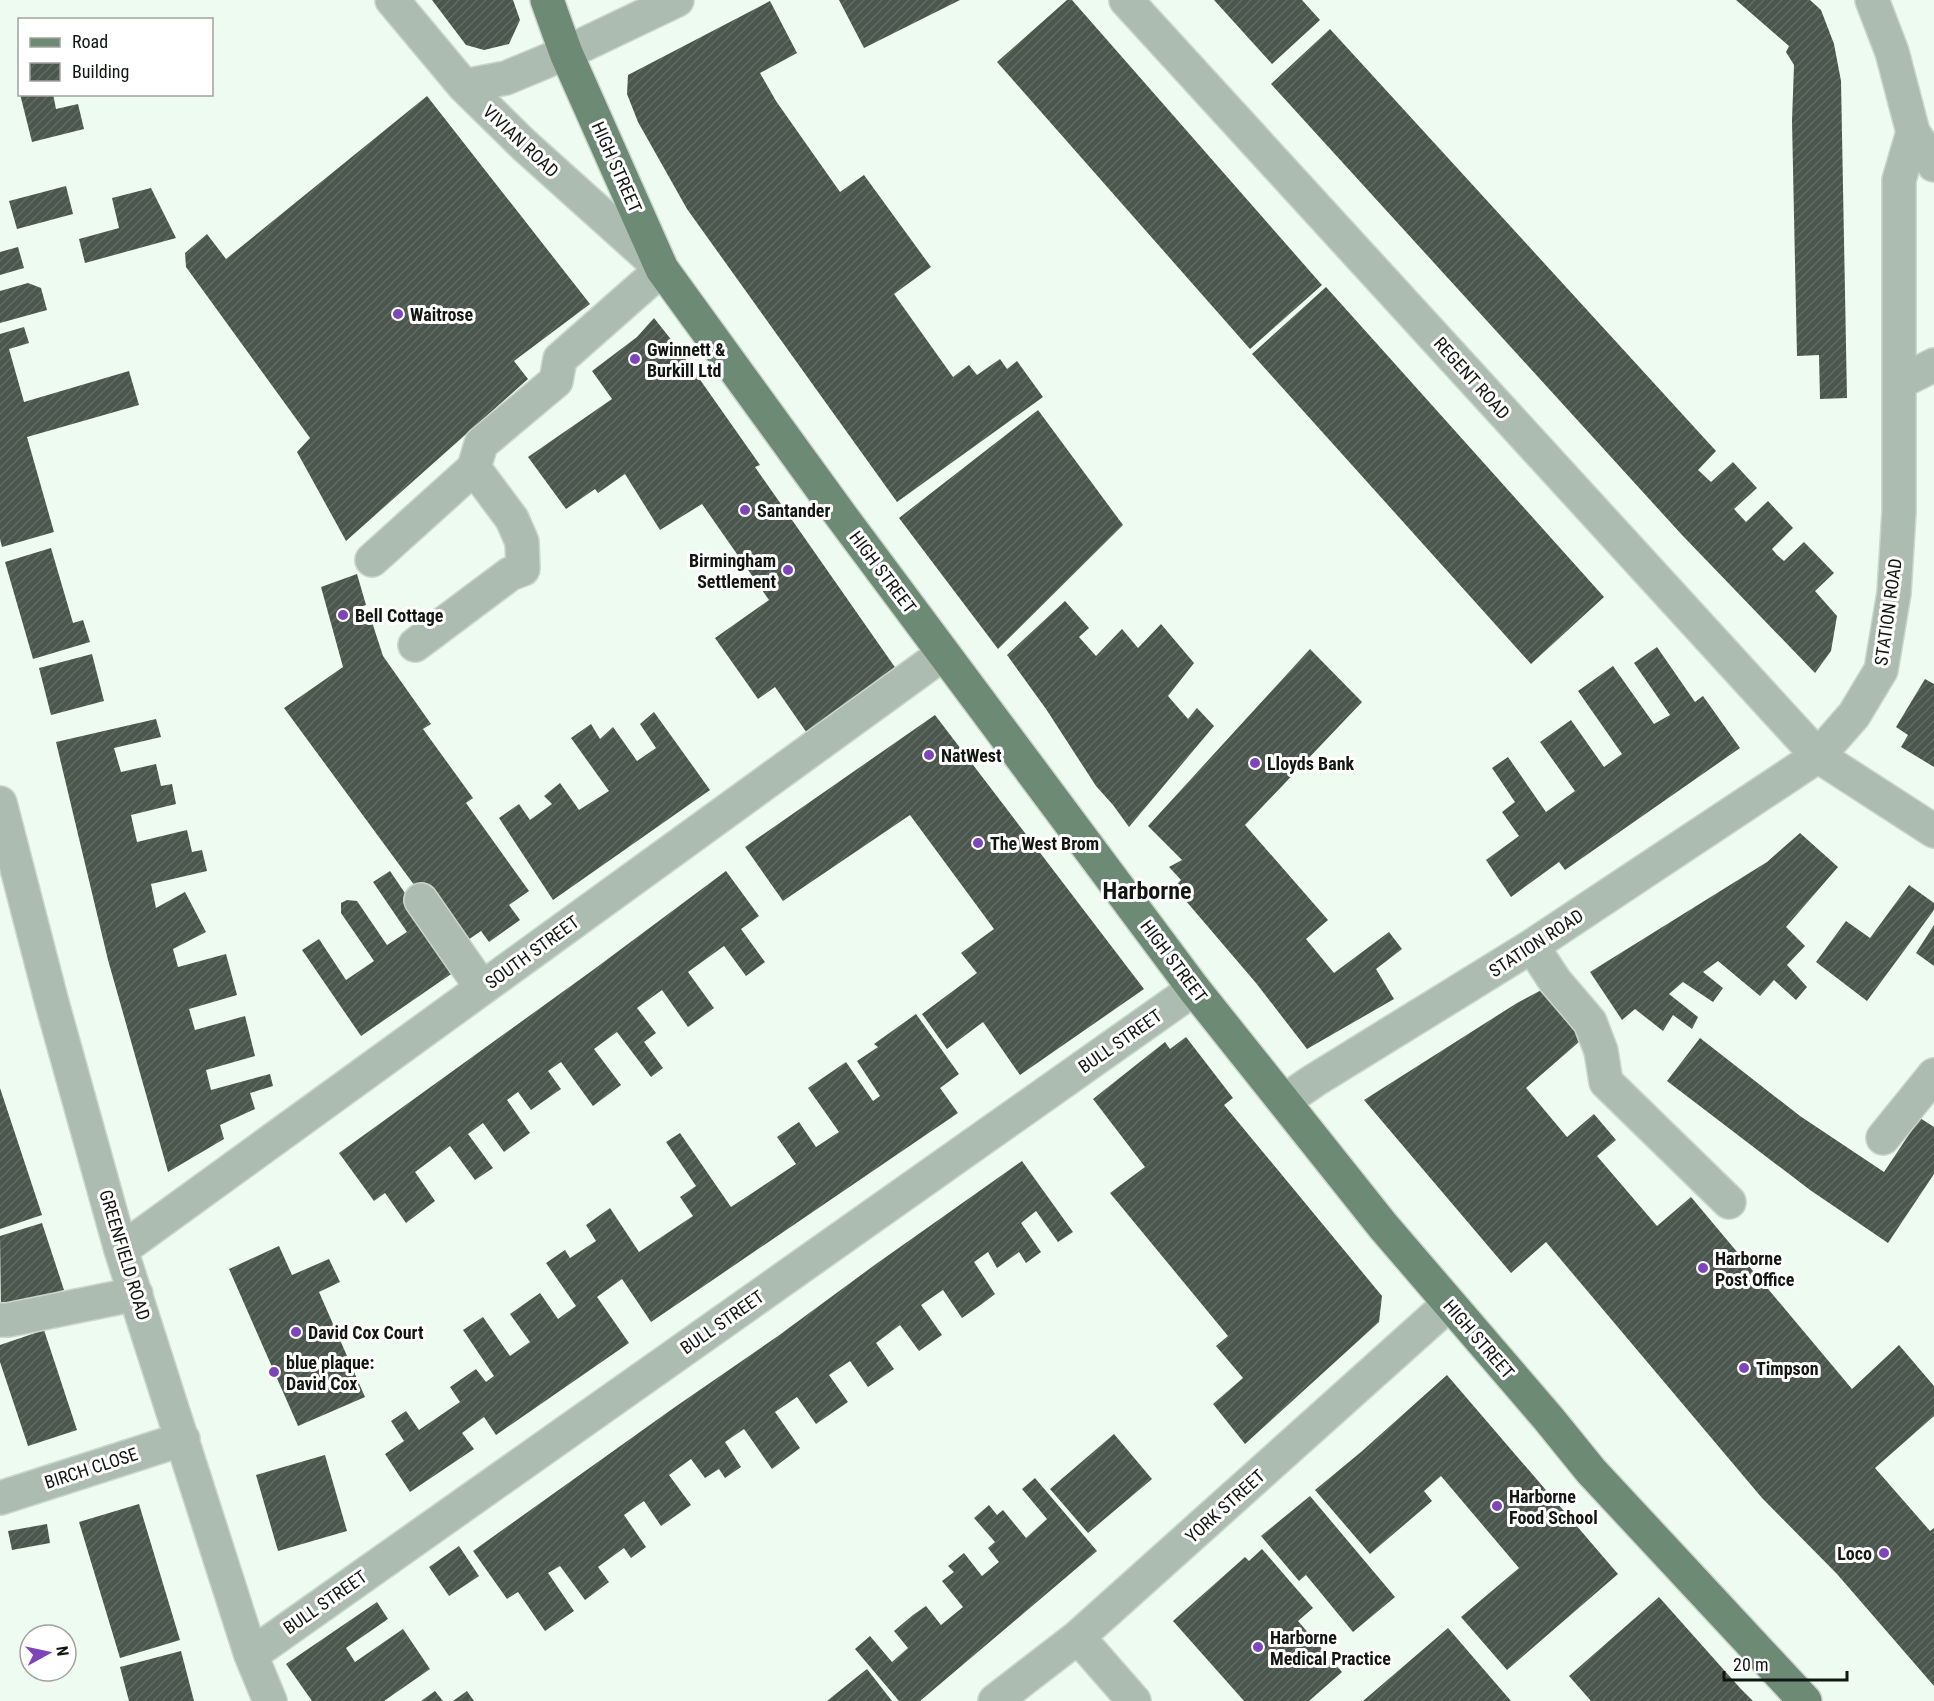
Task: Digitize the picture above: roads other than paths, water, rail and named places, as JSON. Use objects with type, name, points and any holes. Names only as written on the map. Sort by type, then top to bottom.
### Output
[{"type":"main road","name":"HIGH STREET","points":[[547,0],[566,53],[662,269],[944,654],[1194,989],[1383,1226],[1548,1418],[1591,1472],[1805,1701]]},
{"type":"street","name":"VIVIAN ROAD","points":[[392,0],[464,86],[524,145],[662,269]]},
{"type":"street","points":[[464,86],[506,78],[566,53],[677,0]]},
{"type":"street","name":"REGENT ROAD","points":[[1126,0],[1818,756],[1934,831]]},
{"type":"street","points":[[1872,0],[1892,52],[1913,132],[1934,165]]},
{"type":"street","name":"STATION ROAD","points":[[1284,1101],[1532,946],[1818,756],[1854,715],[1881,670],[1894,593],[1899,524],[1899,180],[1913,132]]},
{"type":"street","points":[[372,560],[474,468],[481,444],[556,381],[560,359],[662,269]]},
{"type":"street","points":[[1900,382],[1934,365]]},
{"type":"street","points":[[415,645],[510,574],[524,569],[522,542],[515,527],[474,468]]},
{"type":"street","name":"SOUTH STREET","points":[[121,1250],[944,654]]},
{"type":"street","name":"GREENFIELD ROAD","points":[[0,803],[52,1003],[121,1250],[251,1655],[270,1701]]},
{"type":"street","points":[[421,900],[482,988]]},
{"type":"street","points":[[1532,946],[1555,981],[1590,1022],[1601,1051],[1606,1082],[1729,1202]]},
{"type":"street","name":"BULL STREET","points":[[251,1655],[1194,989]]},
{"type":"street","points":[[1883,1138],[1934,1075]]},
{"type":"street","points":[[0,1320],[136,1294]]},
{"type":"street","name":"YORK STREET","points":[[995,1701],[1078,1637],[1449,1304]]},
{"type":"street","name":"BIRCH CLOSE","points":[[0,1498],[183,1439]]},
{"type":"street","points":[[1078,1637],[1134,1701]]},
{"type":"place","name":"Waitrose","points":[[398,314]]},
{"type":"place","name":"Gwinnett & Burkill Ltd","points":[[635,359]]},
{"type":"place","name":"Santander","points":[[745,510]]},
{"type":"place","name":"Birmingham Settlement","points":[[788,570]]},
{"type":"place","name":"Bell Cottage","points":[[343,615]]},
{"type":"place","name":"NatWest","points":[[929,755]]},
{"type":"place","name":"Lloyds Bank","points":[[1255,763]]},
{"type":"place","name":"The West Brom","points":[[978,843]]},
{"type":"place","name":"Harborne Post Office","points":[[1703,1268]]},
{"type":"place","name":"David Cox Court","points":[[296,1332]]},
{"type":"place","name":"Timpson","points":[[1744,1368]]},
{"type":"place","name":"blue plaque: David Cox","points":[[274,1372]]},
{"type":"place","name":"Harborne Food School","points":[[1497,1506]]},
{"type":"place","name":"Loco","points":[[1884,1553]]},
{"type":"place","name":"Harborne Medical Practice","points":[[1258,1647]]},
{"type":"district","name":"Harborne","points":[[1147,891]]}]
